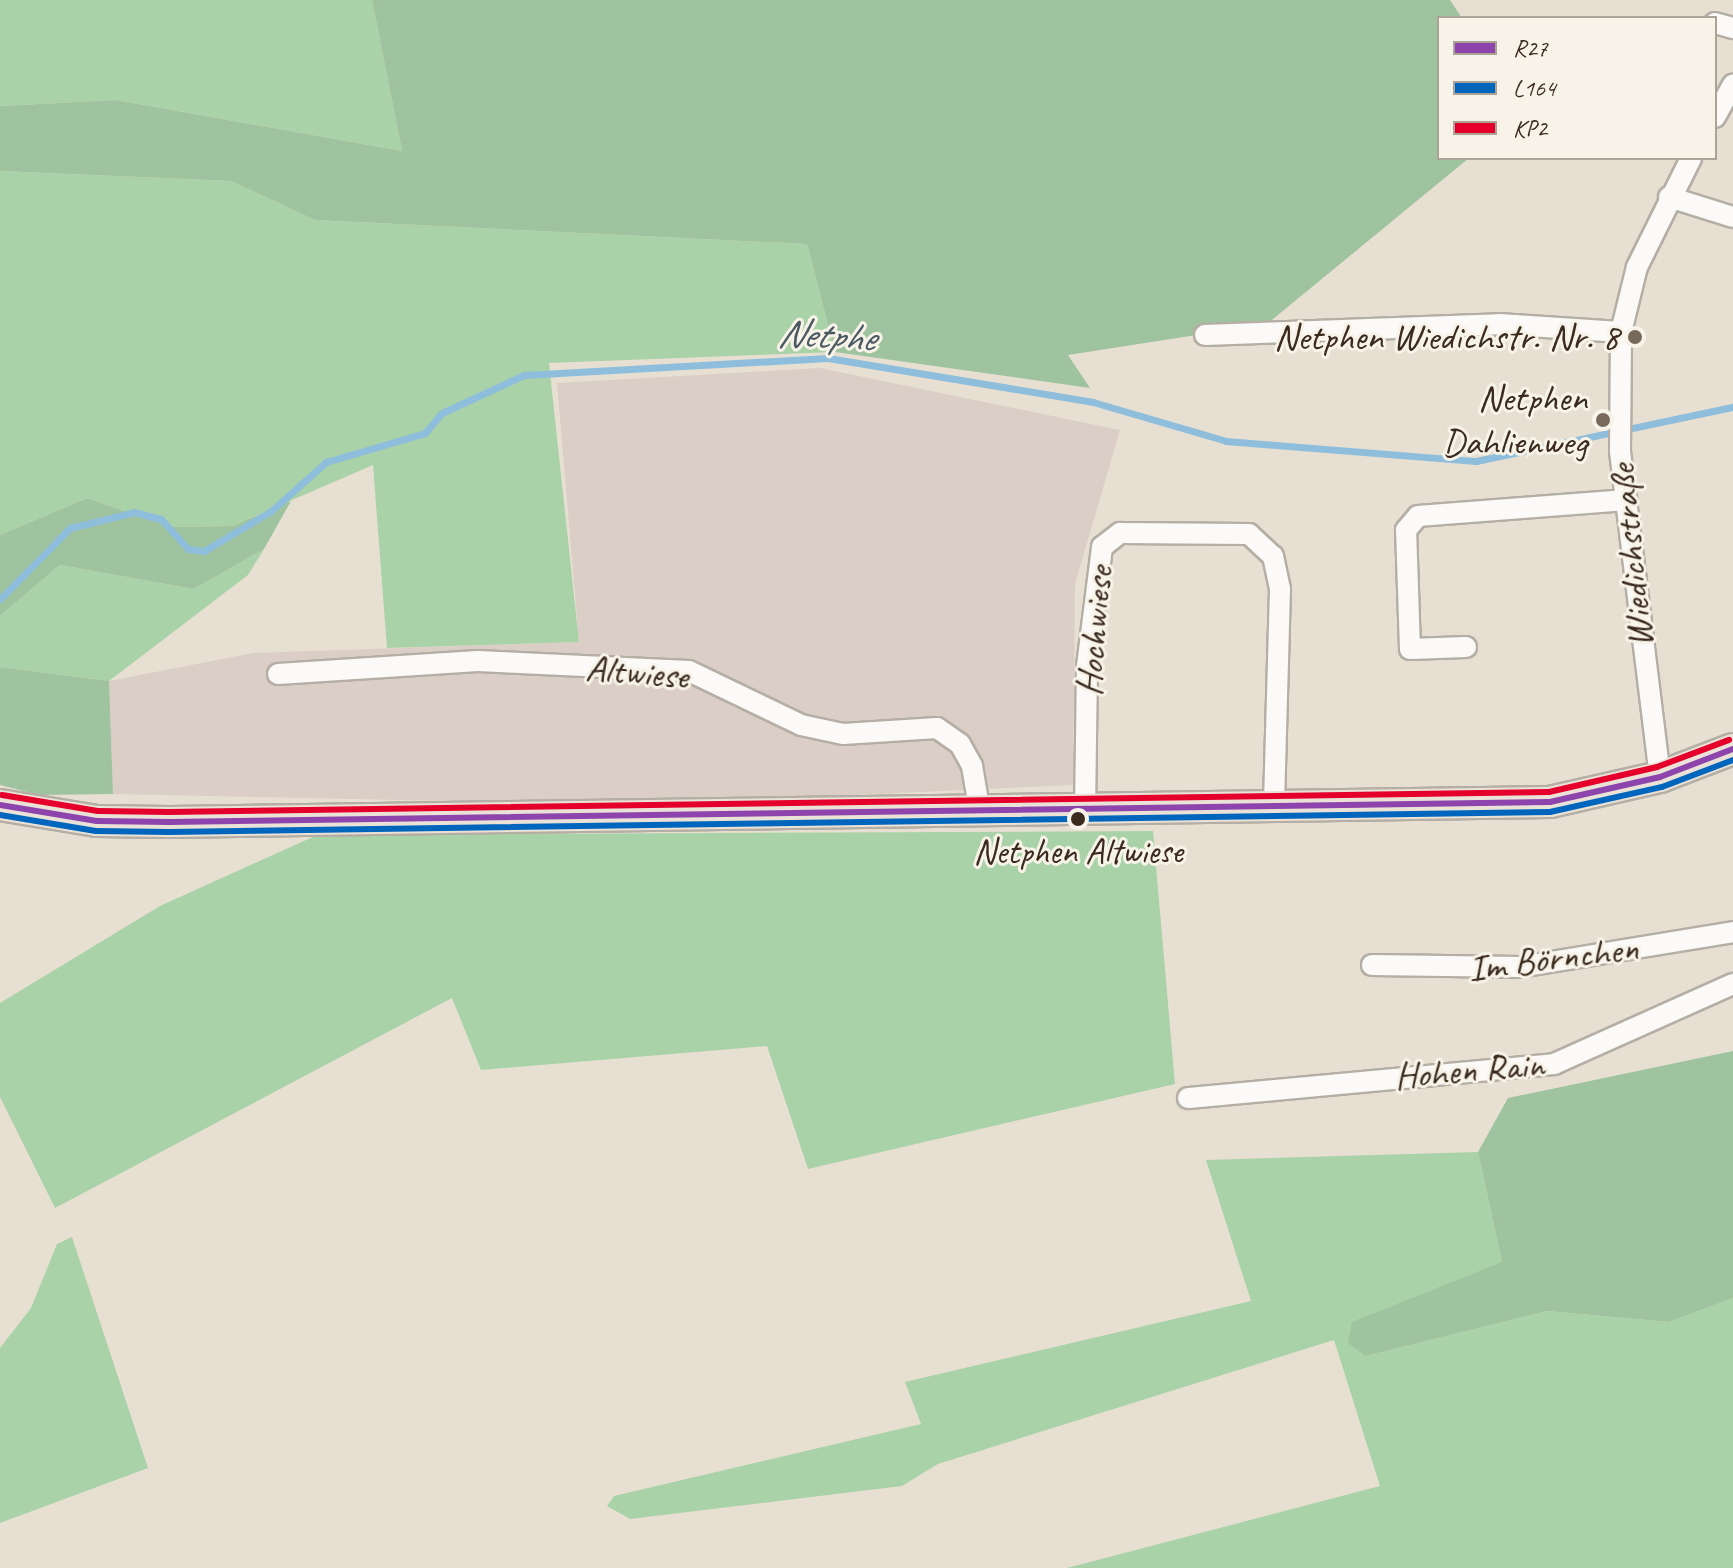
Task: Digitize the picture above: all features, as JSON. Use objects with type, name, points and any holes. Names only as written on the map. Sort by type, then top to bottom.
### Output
[{"type":"main road","points":[[0,805],[97,821],[169,822],[979,807],[1085,811],[1274,802],[1550,802],[1660,777],[1733,749]]},
{"type":"street","points":[[1717,113],[1733,85]]},
{"type":"street","name":"Wiedichstraße","points":[[1660,777],[1620,451],[1621,332],[1637,267],[1690,160]]},
{"type":"street","points":[[1669,197],[1733,217]]},
{"type":"street","points":[[1205,335],[1499,324],[1621,332]]},
{"type":"street","points":[[1466,647],[1410,649],[1406,530],[1418,516],[1626,500]]},
{"type":"street","name":"Hochwiese","points":[[1085,811],[1087,666],[1102,547],[1120,533],[1249,534],[1273,556],[1280,589],[1274,802]]},
{"type":"street","name":"Altwiese","points":[[278,674],[478,661],[689,671],[801,725],[843,734],[937,728],[960,744],[972,766],[979,807]]},
{"type":"street","name":"Im Börnchen","points":[[1372,965],[1520,967],[1733,932]]},
{"type":"street","name":"Hohen Rain","points":[[1188,1098],[1554,1064],[1733,984]]},
{"type":"shaded area","points":[[820,368],[1120,430],[1075,584],[1073,785],[637,805],[113,794],[109,681],[253,653],[579,642],[557,383]]},
{"type":"green space","points":[[0,0],[372,0],[402,151],[116,100],[0,106]]},
{"type":"green space","points":[[372,0],[1450,0],[1461,16],[1437,16],[1437,160],[1467,160],[1267,324],[1068,355],[1090,388],[835,352],[807,244],[315,220],[231,181],[0,171],[0,106],[116,100],[402,151]]},
{"type":"green space","points":[[0,171],[231,181],[315,220],[807,244],[835,352],[549,363],[579,642],[387,648],[373,465],[232,526],[171,527],[87,498],[0,535]]},
{"type":"green space","points":[[87,498],[171,527],[232,526],[291,501],[264,549],[194,589],[60,565],[0,616],[0,535]]},
{"type":"green space","points":[[264,549],[248,575],[109,681],[0,667],[0,616],[60,565],[194,589]]},
{"type":"green space","points":[[0,667],[109,681],[113,794],[39,795],[0,785]]},
{"type":"green space","points":[[1153,831],[1175,1084],[808,1169],[767,1046],[481,1070],[452,998],[55,1208],[0,1097],[0,1003],[160,906],[317,835]]},
{"type":"green space","points":[[1733,1051],[1733,1298],[1669,1322],[1547,1311],[1366,1356],[1348,1343],[1352,1322],[1502,1262],[1478,1152],[1508,1098]]},
{"type":"green space","points":[[1478,1152],[1502,1262],[1366,1356],[1547,1311],[1669,1322],[1733,1298],[1733,1568],[1067,1568],[1380,1486],[1334,1340],[938,1464],[902,1486],[630,1519],[607,1506],[614,1496],[921,1424],[905,1382],[1251,1301],[1206,1160]]},
{"type":"green space","points":[[72,1237],[148,1468],[0,1523],[0,1348],[31,1308],[57,1244]]},
{"type":"waterway","name":"Netphe","points":[[0,599],[70,528],[134,512],[161,519],[188,549],[204,551],[271,511],[326,462],[425,433],[442,413],[524,375],[828,358],[1093,402],[1226,441],[1476,461],[1733,407]]},
{"type":"transit line","name":"KP2","points":[[2,795],[98,811],[169,812],[1549,792],[1657,767],[1729,740]]},
{"type":"transit line","name":"R27","points":[[0,805],[97,821],[169,822],[1550,802],[1660,777],[1733,749]]},
{"type":"transit line","name":"L164","points":[[0,815],[96,831],[169,832],[1550,812],[1662,787],[1733,760]]},
{"type":"place","name":"Netphen Wiedichstr. Nr. 8","points":[[1635,337]]},
{"type":"place","name":"Netphen Dahlienweg","points":[[1603,420]]},
{"type":"place","name":"Netphen Altwiese","points":[[1078,819]]}]
